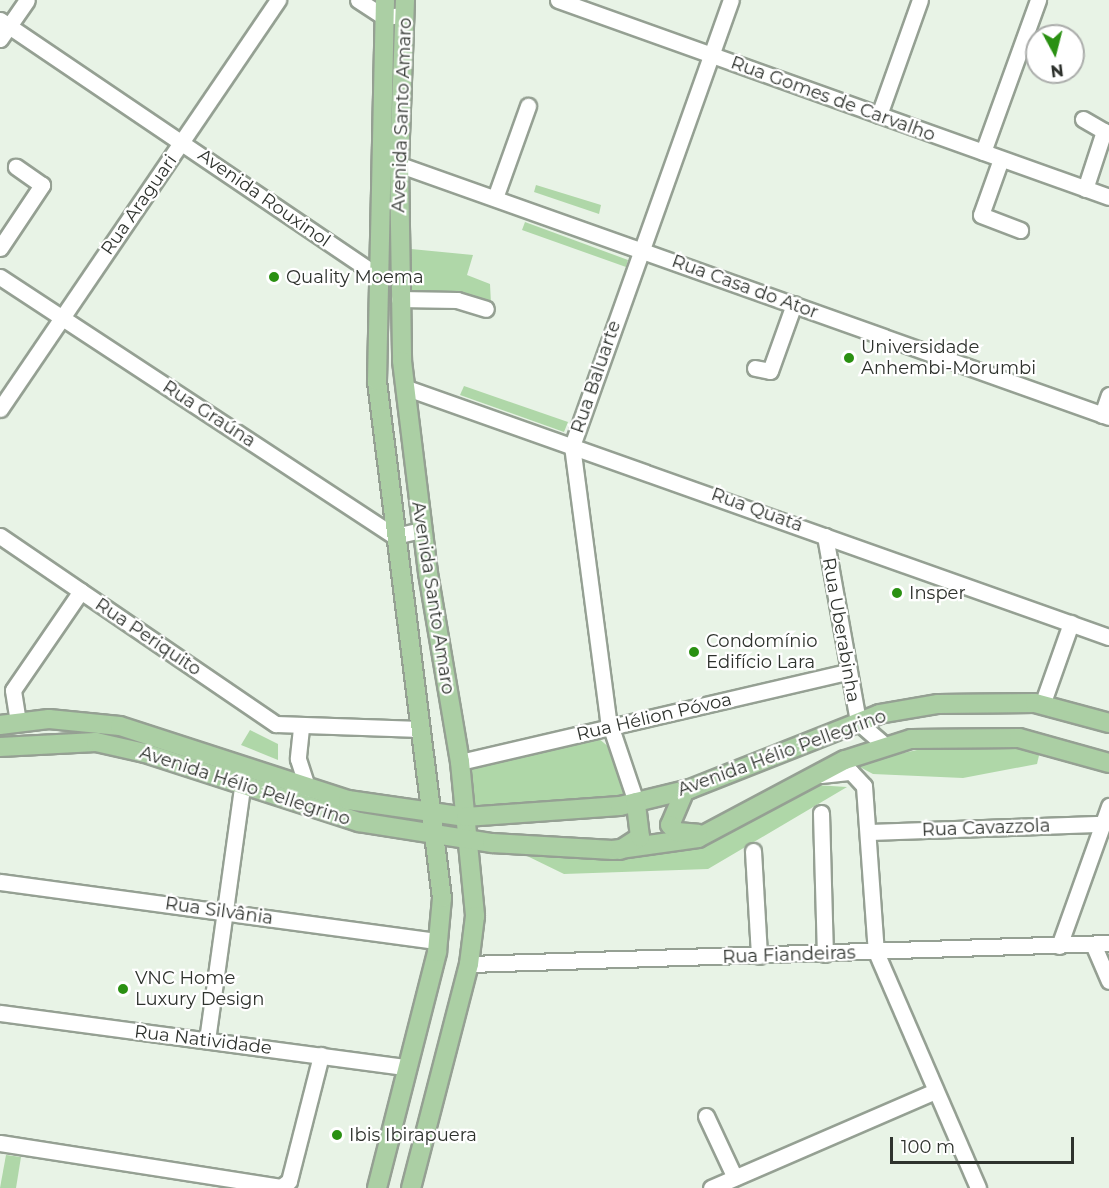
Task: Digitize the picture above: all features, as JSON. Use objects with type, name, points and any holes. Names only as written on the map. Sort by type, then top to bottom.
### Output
[{"type":"main road","name":"Avenida Santo Amaro","points":[[405,8],[399,163],[399,299],[404,387],[422,530],[460,762],[476,916],[469,964],[411,1188]]},
{"type":"main road","name":"Avenida Santo Amaro","points":[[377,1188],[438,941],[442,898],[437,836],[420,729],[377,381],[384,9]]},
{"type":"main road","name":"Avenida Hélio Pellegrino","points":[[0,725],[18,722],[120,726],[308,789],[466,817],[541,816],[636,802],[685,790],[858,722],[938,704],[1042,705],[1109,723]]},
{"type":"main road","name":"Avenida Hélio Pellegrino","points":[[0,747],[96,742],[146,753],[242,786],[359,822],[469,840],[613,850],[658,847],[709,833],[815,776],[886,746],[958,735],[1020,738],[1109,763]]},
{"type":"main road","points":[[685,790],[671,816],[673,829],[709,833]]},
{"type":"main road","points":[[613,850],[640,837],[636,802]]},
{"type":"street","points":[[3,28],[27,0]]},
{"type":"street","name":"Rua Araguari","points":[[0,409],[278,0]]},
{"type":"street","points":[[358,0],[384,9],[405,8]]},
{"type":"street","name":"Rua Gomes de Carvalho","points":[[558,0],[1109,197]]},
{"type":"street","name":"Rua Baluarte","points":[[636,802],[610,727],[572,446],[731,0]]},
{"type":"street","points":[[879,115],[920,0]]},
{"type":"street","points":[[983,152],[1038,0]]},
{"type":"street","name":"Avenida Rouxinol","points":[[3,28],[182,142],[379,277]]},
{"type":"street","points":[[495,198],[528,106]]},
{"type":"street","points":[[1083,119],[1104,131],[1085,189]]},
{"type":"street","name":"Rua Casa do Ator","points":[[380,158],[1105,416]]},
{"type":"street","points":[[1001,159],[981,215],[1020,230]]},
{"type":"street","points":[[0,248],[42,185],[16,167]]},
{"type":"street","name":"Rua Graúna","points":[[0,277],[395,536]]},
{"type":"street","points":[[399,299],[457,300],[486,309]]},
{"type":"street","points":[[755,368],[770,371],[794,304]]},
{"type":"street","name":"Rua Quatá","points":[[404,387],[1109,637]]},
{"type":"street","points":[[1105,416],[1109,395]]},
{"type":"street","points":[[395,536],[422,530]]},
{"type":"street","name":"Rua Periquito","points":[[0,536],[269,720],[302,728],[420,729]]},
{"type":"street","name":"Rua Uberabinha","points":[[825,536],[858,722],[886,746]]},
{"type":"street","points":[[18,722],[13,690],[81,591]]},
{"type":"street","points":[[1042,705],[1071,624]]},
{"type":"street","name":"Rua Hélion Póvoa","points":[[460,762],[848,672]]},
{"type":"street","points":[[302,728],[298,759],[308,789]]},
{"type":"street","points":[[815,776],[851,772],[860,778],[870,832],[876,952],[978,1188]]},
{"type":"street","points":[[207,1040],[242,786]]},
{"type":"street","points":[[1059,946],[1109,806]]},
{"type":"street","points":[[821,813],[825,954]]},
{"type":"street","name":"Rua Cavazzola","points":[[870,832],[1103,824]]},
{"type":"street","points":[[753,851],[759,956]]},
{"type":"street","name":"Rua Silvânia","points":[[0,882],[438,941]]},
{"type":"street","name":"Rua Fiandeiras","points":[[469,964],[1109,943]]},
{"type":"street","points":[[1093,944],[1109,981]]},
{"type":"street","name":"Rua Natividade","points":[[0,1013],[406,1067]]},
{"type":"street","points":[[0,1143],[281,1187],[289,1181],[321,1055]]},
{"type":"street","points":[[711,1188],[935,1091]]},
{"type":"street","points":[[706,1116],[735,1178]]},
{"type":"green space","points":[[536,185],[601,205],[599,214],[534,192]]},
{"type":"green space","points":[[525,222],[628,260],[626,267],[522,230]]},
{"type":"green space","points":[[411,249],[473,255],[467,275],[490,284],[491,304],[406,296]]},
{"type":"green space","points":[[464,386],[568,422],[564,432],[460,395]]},
{"type":"green space","points":[[250,730],[278,744],[278,760],[241,745]]},
{"type":"green space","points":[[598,738],[610,748],[629,796],[474,808],[471,804],[470,765]]},
{"type":"green space","points":[[962,740],[1041,747],[1037,764],[963,778],[873,774],[854,764]]},
{"type":"green space","points":[[815,785],[847,787],[708,869],[564,874],[525,855],[625,859],[689,848]]},
{"type":"green space","points":[[6,1155],[21,1157],[16,1188],[0,1188]]},
{"type":"place","name":"Quality Moema","points":[[274,277]]},
{"type":"place","name":"Universidade Anhembi-Morumbi","points":[[849,358]]},
{"type":"place","name":"Insper","points":[[897,593]]},
{"type":"place","name":"Condomínio Edifício Lara","points":[[694,652]]},
{"type":"place","name":"VNC Home Luxury Design","points":[[123,989]]},
{"type":"place","name":"Ibis Ibirapuera","points":[[337,1135]]}]
